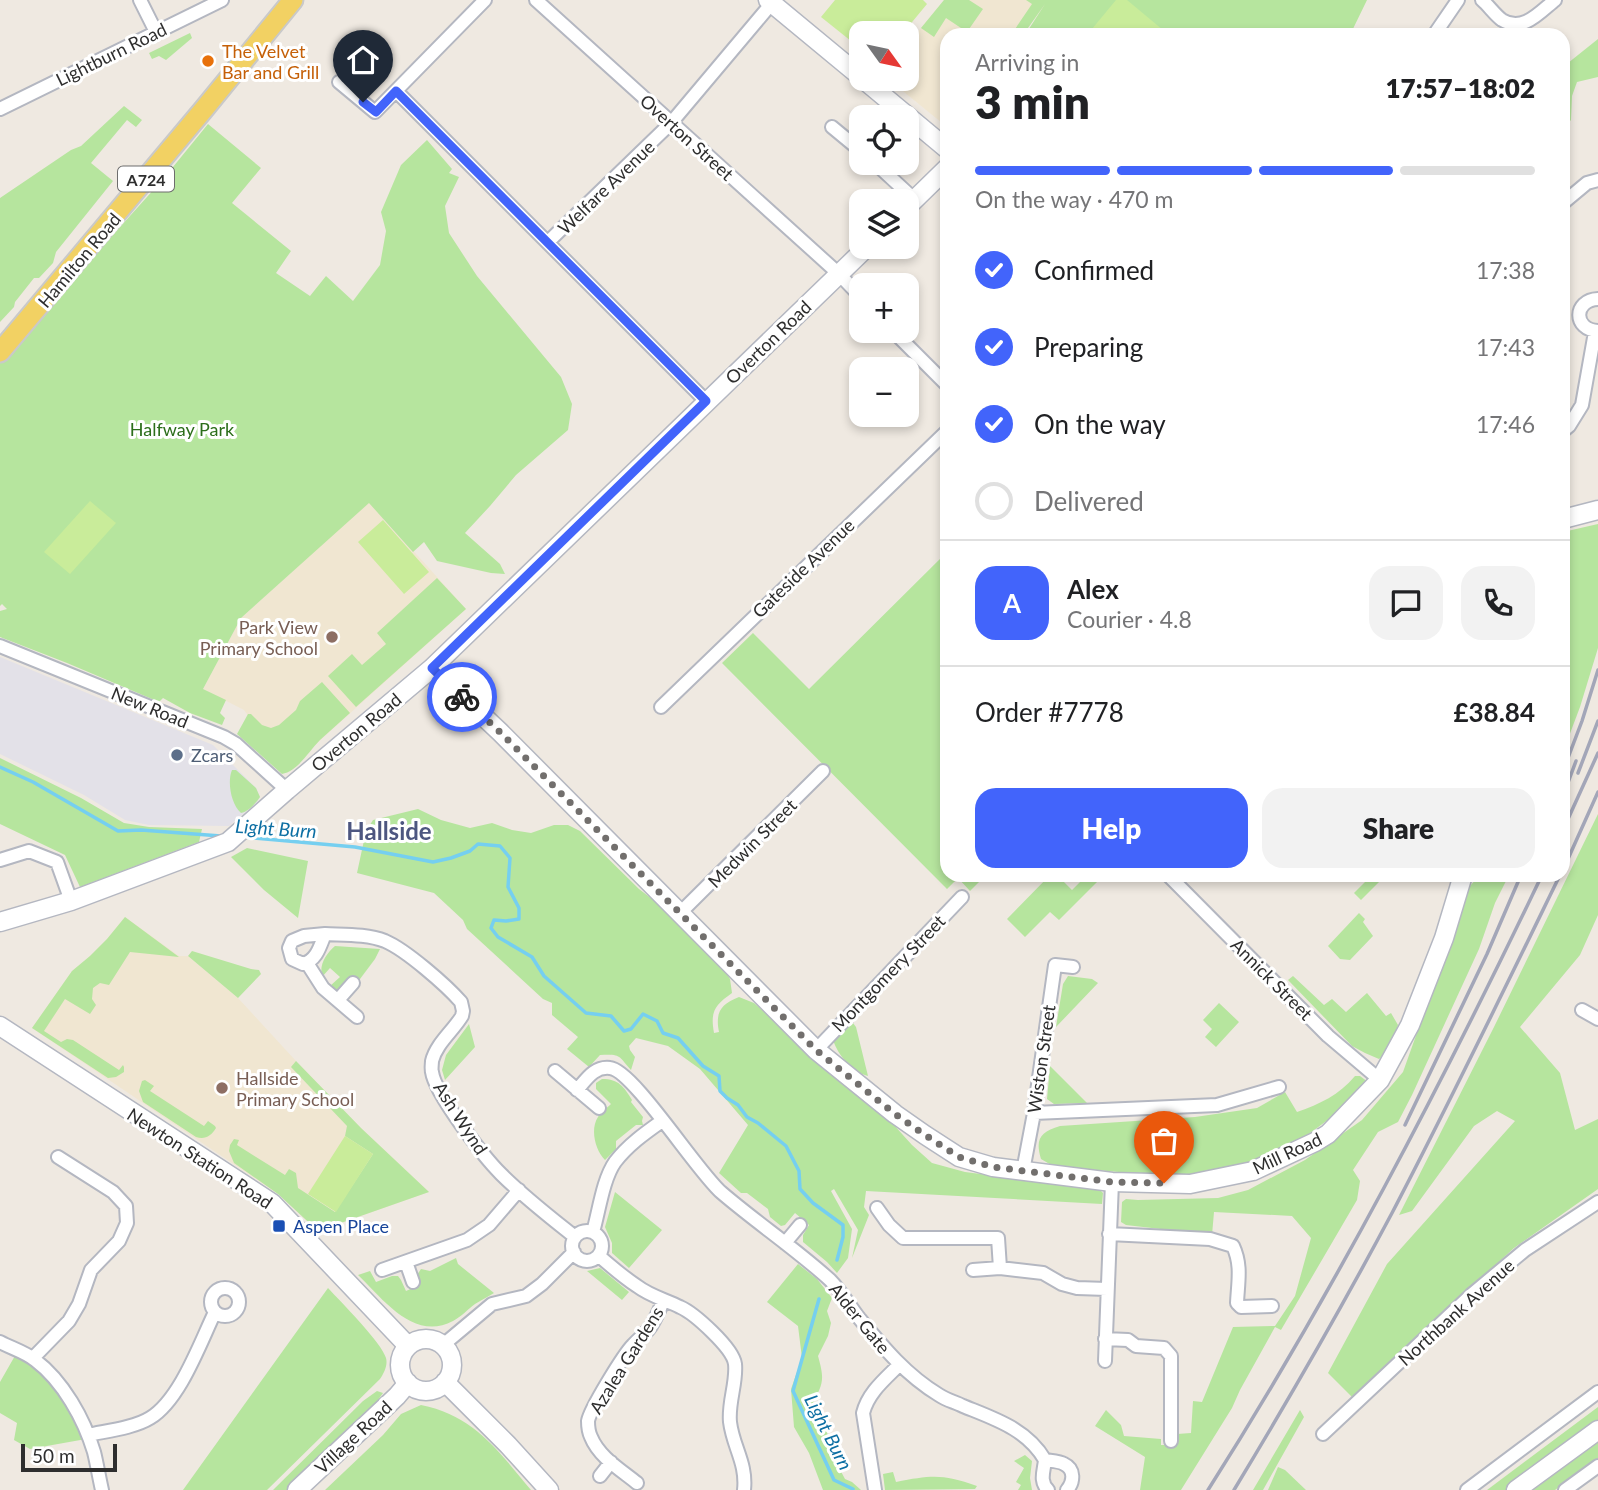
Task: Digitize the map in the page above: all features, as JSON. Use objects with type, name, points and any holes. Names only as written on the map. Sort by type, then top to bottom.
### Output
[{"type":"main road","name":"Hamilton Road","points":[[0,352],[293,1]]},
{"type":"street","points":[[140,0],[156,32]]},
{"type":"street","name":"Lightburn Road","points":[[0,109],[222,0]]},
{"type":"street","points":[[339,82],[376,112],[485,0]]},
{"type":"street","name":"Overton Street","points":[[536,0],[849,285]]},
{"type":"street","points":[[1439,28],[1458,0]]},
{"type":"street","points":[[1482,0],[1502,20],[1516,25],[1529,22],[1555,0]]},
{"type":"street","points":[[770,1],[849,67]]},
{"type":"street","name":"Welfare Avenue","points":[[548,243],[671,123],[770,1]]},
{"type":"street","points":[[396,91],[706,401]]},
{"type":"street","points":[[878,91],[940,143]]},
{"type":"street","points":[[832,127],[849,141]]},
{"type":"street","points":[[886,175],[898,189]]},
{"type":"street","points":[[919,196],[940,175]]},
{"type":"street","points":[[1570,197],[1587,183],[1598,180]]},
{"type":"street","name":"Overton Road","points":[[0,922],[71,901],[228,842],[432,668],[855,259]]},
{"type":"street","points":[[1570,424],[1582,405],[1597,332],[1583,327],[1580,309],[1589,300],[1598,299]]},
{"type":"street","points":[[905,343],[940,379]]},
{"type":"street","name":"Gateside Avenue","points":[[661,707],[940,438]]},
{"type":"street","points":[[1570,517],[1598,510]]},
{"type":"street","name":"New Road","points":[[0,646],[224,737],[236,744],[287,790]]},
{"type":"street","name":"Mill Road","points":[[432,668],[500,732],[816,1050],[895,1114],[959,1157],[993,1167],[1112,1182],[1191,1184],[1253,1171],[1315,1142],[1328,1134],[1380,1080],[1410,1025],[1444,938],[1461,882]]},
{"type":"street","name":"Medwin Street","points":[[680,914],[823,771]]},
{"type":"street","points":[[0,860],[29,851],[57,862],[71,901]]},
{"type":"street","name":"Annick Street","points":[[1175,882],[1328,1036],[1380,1080]]},
{"type":"street","name":"Montgomery Street","points":[[816,1050],[962,897]]},
{"type":"street","name":"Ash Wynd","points":[[307,963],[292,959],[289,948],[292,941],[314,934],[382,940],[397,947],[461,1002],[462,1016],[432,1060],[431,1071],[436,1085],[492,1164],[575,1237]]},
{"type":"street","points":[[325,934],[317,952],[307,963],[323,988],[358,1017]]},
{"type":"street","name":"Wiston Street","points":[[1023,1171],[1055,965],[1073,967]]},
{"type":"street","points":[[338,1000],[353,983]]},
{"type":"street","points":[[1582,1010],[1598,1019]]},
{"type":"street","name":"Newton Station Road","points":[[0,1026],[272,1203],[408,1346]]},
{"type":"street","name":"Alder Gate","points":[[577,1090],[600,1068],[619,1070],[720,1191],[832,1282],[899,1365],[941,1397],[1005,1424],[1025,1436],[1036,1444],[1045,1460],[1065,1464],[1073,1477],[1067,1490]]},
{"type":"street","points":[[555,1071],[599,1108]]},
{"type":"street","points":[[1034,1113],[1217,1105],[1279,1087]]},
{"type":"street","points":[[593,1232],[614,1164],[635,1141],[662,1121]]},
{"type":"street","points":[[33,1358],[69,1321],[79,1304],[91,1270],[119,1241],[127,1223],[126,1206],[113,1192],[58,1157]]},
{"type":"street","points":[[1105,1361],[1112,1182]]},
{"type":"street","points":[[382,1270],[467,1240],[489,1225],[519,1190]]},
{"type":"street","name":"Northbank Avenue","points":[[1323,1434],[1471,1295],[1525,1250],[1598,1202]]},
{"type":"street","points":[[877,1208],[888,1225],[903,1238],[998,1238],[1000,1268]]},
{"type":"street","points":[[785,1243],[800,1225]]},
{"type":"street","points":[[583,1231],[593,1232],[603,1245],[599,1256],[590,1261],[580,1259],[572,1244],[575,1237],[583,1231]]},
{"type":"street","points":[[1110,1234],[1210,1239],[1233,1246],[1239,1264],[1237,1303],[1241,1307],[1272,1306]]},
{"type":"street","points":[[443,1345],[492,1304],[526,1296],[574,1252]]},
{"type":"street","points":[[599,1256],[638,1287],[663,1301],[683,1308],[731,1351],[734,1371],[729,1410],[730,1427],[744,1471],[744,1490]]},
{"type":"street","points":[[406,1262],[413,1282]]},
{"type":"street","points":[[973,1270],[1000,1268],[1043,1273],[1062,1284],[1107,1289]]},
{"type":"street","name":"Azalea Gardens","points":[[637,1483],[597,1448],[590,1435],[588,1421],[605,1387],[631,1346],[653,1323],[663,1301]]},
{"type":"street","points":[[88,1435],[149,1419],[165,1406],[186,1374],[215,1312]]},
{"type":"street","points":[[429,1339],[449,1351],[452,1359],[450,1376],[439,1388],[422,1390],[408,1383],[400,1363],[408,1346],[429,1339]]},
{"type":"street","points":[[1105,1339],[1128,1340],[1136,1346],[1164,1348],[1171,1356],[1171,1441]]},
{"type":"street","points":[[0,1342],[33,1358],[55,1379],[88,1435],[102,1490]]},
{"type":"street","points":[[875,1490],[863,1413],[871,1394],[899,1365]]},
{"type":"street","points":[[445,1382],[549,1490]]},
{"type":"street","name":"Village Road","points":[[297,1490],[408,1383]]},
{"type":"street","points":[[1467,1490],[1598,1392]]},
{"type":"street","points":[[1516,1490],[1598,1430]]},
{"type":"street","points":[[1045,1460],[1042,1478],[1043,1486],[1048,1490]]},
{"type":"street","points":[[600,1476],[611,1462]]},
{"type":"street","points":[[1565,1490],[1598,1466]]},
{"type":"shaded area","points":[[944,0],[1048,0],[1028,28],[940,28],[940,121],[903,91],[919,91],[919,30]]},
{"type":"shaded area","name":"Park View Primary School","points":[[369,502],[466,609],[287,770],[244,710],[203,689],[241,618]]},
{"type":"shaded area","points":[[0,657],[213,745],[256,788],[260,797],[229,826],[149,825],[125,820],[84,795],[0,754]]},
{"type":"shaded area","name":"Hallside Primary School","points":[[125,917],[179,956],[188,956],[238,998],[361,1128],[429,1192],[318,1231],[278,1194],[32,1028],[72,971],[107,939]]},
{"type":"green space","points":[[835,0],[923,0],[927,4],[913,21],[849,21],[849,39],[821,17]]},
{"type":"green space","points":[[944,0],[969,0],[983,9],[970,28],[961,28],[946,18],[934,37],[921,28]]},
{"type":"green space","points":[[1026,0],[1367,0],[1353,28],[1030,28],[1045,4],[1028,28],[1016,28],[1032,4]]},
{"type":"green space","points":[[1116,0],[1127,0],[1161,28],[1093,28]]},
{"type":"green space","points":[[190,33],[192,38],[166,60],[159,56],[152,59],[149,53]]},
{"type":"green space","points":[[1598,39],[1598,77],[1577,82],[1572,96],[1570,121],[1570,61]]},
{"type":"green space","points":[[124,106],[142,120],[136,127],[127,120],[91,163],[113,181],[56,252],[53,263],[39,278],[34,278],[0,322],[0,198],[81,146]]},
{"type":"green space","name":"Halfway Park","points":[[208,124],[261,168],[232,203],[291,251],[276,273],[310,296],[326,276],[353,301],[380,265],[386,231],[381,212],[401,165],[427,140],[452,169],[449,173],[459,177],[445,206],[449,233],[477,276],[561,377],[572,404],[568,430],[516,475],[465,533],[500,564],[505,574],[437,561],[424,542],[413,552],[369,503],[241,618],[203,689],[226,700],[220,713],[225,718],[222,725],[190,713],[163,698],[159,702],[0,637],[0,611],[7,609],[2,604],[0,606],[0,361],[164,178]]},
{"type":"green space","points":[[90,501],[116,523],[70,574],[44,552]]},
{"type":"green space","points":[[383,520],[429,572],[404,594],[358,542]]},
{"type":"green space","points":[[1598,524],[1598,648],[1570,733],[1570,530]]},
{"type":"green space","points":[[940,559],[940,882],[722,663],[753,633],[809,689]]},
{"type":"green space","points":[[437,578],[466,609],[356,707],[328,676],[352,654],[362,665],[386,644],[377,633]]},
{"type":"green space","points":[[322,682],[350,713],[320,740],[298,765],[282,774],[237,734],[248,714],[262,725],[271,728],[279,725],[296,710],[300,701]]},
{"type":"green space","points":[[0,758],[81,798],[124,823],[202,829],[199,842],[80,887],[65,855],[0,824]]},
{"type":"green space","points":[[232,770],[236,770],[256,788],[260,797],[241,813],[231,793]]},
{"type":"green space","points":[[418,809],[441,820],[470,828],[492,823],[531,833],[554,825],[568,825],[580,831],[639,889],[714,953],[730,979],[732,993],[715,1009],[714,1033],[719,1032],[719,1014],[728,1003],[739,997],[754,1003],[789,1037],[884,1114],[932,1163],[965,1172],[1099,1189],[1103,1193],[1102,1204],[866,1191],[864,1207],[869,1215],[852,1258],[858,1230],[834,1189],[831,1191],[852,1229],[848,1258],[837,1273],[803,1242],[803,1235],[809,1225],[795,1213],[781,1226],[770,1217],[768,1209],[747,1193],[741,1193],[719,1173],[748,1125],[700,1069],[668,1046],[636,1038],[629,1046],[635,1057],[631,1070],[619,1057],[612,1055],[600,1055],[589,1067],[567,1049],[578,1037],[552,1015],[552,1003],[543,999],[467,929],[463,920],[434,893],[357,873],[366,831],[373,820]]},
{"type":"green space","points":[[1598,814],[1598,915],[1580,955],[1520,1027],[1560,1073],[1575,1130],[1598,1119],[1598,1189],[1514,1248],[1352,1397],[1328,1373],[1387,1264],[1515,1121],[1497,1111],[1474,1126],[1412,1211],[1399,1215],[1565,882],[1570,882],[1570,871]]},
{"type":"green space","points":[[247,848],[308,861],[298,918],[264,890],[231,857]]},
{"type":"green space","points":[[940,882],[954,882],[947,889]]},
{"type":"green space","points":[[962,882],[979,882],[970,891]]},
{"type":"green space","points":[[1043,882],[1064,882],[1072,890],[1080,882],[1097,882],[1059,920],[1050,912],[1025,937],[1007,919]]},
{"type":"green space","points":[[1365,882],[1379,882],[1361,900],[1354,893]]},
{"type":"green space","points":[[1474,882],[1506,882],[1479,949],[1398,1122],[1378,1132],[1353,1170],[1360,1181],[1357,1200],[1281,1330],[1275,1327],[1232,1408],[1181,1490],[1140,1490],[1145,1457],[1095,1426],[1106,1410],[1121,1425],[1124,1436],[1161,1439],[1161,1445],[1176,1445],[1177,1434],[1191,1433],[1193,1401],[1202,1402],[1233,1327],[1275,1326],[1295,1296],[1311,1238],[1292,1216],[1214,1212],[1212,1235],[1126,1225],[1121,1222],[1122,1202],[1126,1199],[1218,1198],[1248,1190],[1305,1160],[1362,1120],[1403,1072],[1469,887]]},
{"type":"green space","points":[[1359,913],[1373,936],[1350,960],[1340,959],[1328,946]]},
{"type":"green space","points":[[125,917],[179,957],[130,952],[109,985],[100,983],[93,988],[92,999],[96,1005],[90,1014],[65,999],[44,1031],[61,1042],[73,1040],[119,1070],[123,1065],[124,1072],[108,1078],[32,1028],[72,971],[107,939]]},
{"type":"green space","points":[[335,946],[380,949],[360,979],[350,977],[337,990],[330,986],[340,977],[330,968],[322,977],[321,972],[324,960]]},
{"type":"green space","points":[[192,951],[259,970],[261,974],[238,998],[188,956]]},
{"type":"green space","points":[[1068,976],[1092,979],[1098,983],[1056,1027],[1063,984]]},
{"type":"green space","points":[[1293,976],[1324,1005],[1332,999],[1346,1012],[1367,993],[1386,1016],[1391,1013],[1398,1025],[1386,1053],[1379,1059],[1352,1046],[1288,980]]},
{"type":"green space","points":[[1219,1003],[1239,1022],[1216,1047],[1205,1037],[1212,1029],[1203,1020]]},
{"type":"green space","points":[[850,1019],[856,1027],[868,1076],[856,1071],[846,1062],[833,1040]]},
{"type":"green space","points":[[469,1024],[475,1047],[445,1080],[442,1070],[446,1055]]},
{"type":"green space","points":[[296,1061],[361,1128],[429,1192],[318,1231],[278,1194],[234,1163],[229,1151],[234,1139],[239,1140],[237,1145],[285,1175],[289,1169],[296,1173],[298,1188],[335,1212],[373,1154],[345,1136],[347,1126],[291,1067]]},
{"type":"green space","points":[[1050,1066],[1087,1103],[1054,1104],[1047,1099]]},
{"type":"green space","points":[[1355,1076],[1368,1082],[1340,1111],[1306,1136],[1254,1163],[1198,1175],[1162,1176],[1053,1166],[1041,1159],[1041,1137],[1060,1126],[1195,1117],[1257,1108],[1285,1092],[1297,1112],[1329,1098]]},
{"type":"green space","points":[[602,1079],[613,1080],[620,1085],[643,1117],[643,1125],[636,1125],[616,1141],[616,1149],[605,1160],[599,1151],[594,1133],[598,1117],[611,1104],[596,1089],[596,1083]]},
{"type":"green space","points":[[142,1081],[154,1086],[150,1091],[204,1126],[208,1121],[215,1126],[214,1131],[205,1138],[196,1137],[143,1102],[139,1091]]},
{"type":"green space","points":[[345,1136],[373,1154],[336,1212],[308,1194]]},
{"type":"green space","points":[[615,1192],[662,1230],[629,1268],[612,1253],[612,1243],[605,1227]]},
{"type":"green space","points":[[456,1258],[458,1264],[494,1293],[456,1319],[439,1326],[425,1326],[400,1315],[358,1275],[370,1271],[376,1282],[398,1276],[406,1291],[415,1287],[421,1269],[430,1271]]},
{"type":"green space","points":[[798,1264],[817,1279],[832,1298],[827,1311],[831,1323],[828,1336],[818,1356],[822,1382],[812,1405],[824,1423],[837,1464],[845,1479],[861,1490],[823,1490],[809,1453],[794,1427],[791,1389],[802,1358],[798,1326],[767,1302]]},
{"type":"green space","points":[[600,1268],[629,1292],[622,1300],[587,1271]]},
{"type":"green space","points":[[328,1288],[383,1351],[386,1363],[380,1379],[267,1490],[183,1490]]},
{"type":"green space","points":[[16,1354],[54,1380],[86,1439],[30,1449],[14,1440],[17,1423],[0,1413],[0,1382]]},
{"type":"green space","points":[[377,1391],[383,1393],[372,1408],[288,1490],[273,1490],[363,1401]]},
{"type":"green space","points":[[421,1405],[440,1410],[471,1426],[496,1449],[531,1490],[325,1490],[383,1435],[401,1414]]},
{"type":"green space","points":[[1598,1407],[1598,1423],[1509,1490],[1487,1490]]},
{"type":"green space","points":[[1300,1410],[1304,1417],[1263,1490],[1253,1490]]},
{"type":"green space","points":[[1598,1442],[1598,1458],[1555,1490],[1533,1490]]},
{"type":"green space","points":[[1025,1455],[1032,1461],[1032,1490],[1018,1490],[1021,1485],[1016,1482],[1024,1468],[1014,1461]]},
{"type":"green space","points":[[1278,1467],[1285,1470],[1306,1490],[1268,1490]]},
{"type":"green space","points":[[893,1472],[896,1482],[937,1477],[977,1486],[975,1489],[885,1490],[883,1474]]},
{"type":"waterway","name":"Light Burn","points":[[0,767],[33,782],[118,831],[141,830],[221,836]]},
{"type":"waterway","name":"Light Burn","points":[[243,837],[355,847],[433,862],[470,851],[478,844],[500,846],[510,858],[508,887],[519,908],[519,919],[494,920],[491,928],[498,937],[532,957],[544,976],[586,1013],[611,1016],[624,1031],[631,1029],[643,1014],[657,1021],[663,1033],[678,1038],[703,1066],[719,1076],[720,1091],[738,1105],[747,1117],[786,1146],[799,1171],[800,1189],[813,1203],[843,1225],[837,1260]]},
{"type":"waterway","name":"Light Burn","points":[[819,1299],[793,1391],[834,1480],[853,1489]]},
{"type":"railway","points":[[1570,753],[1598,670]]},
{"type":"railway","points":[[1578,773],[1598,721]]},
{"type":"railway","points":[[1570,815],[1598,753]]},
{"type":"railway","points":[[1570,777],[1576,761]]},
{"type":"railway","points":[[1570,854],[1598,792]]},
{"type":"railway","points":[[1405,1125],[1487,954],[1518,882]]},
{"type":"railway","points":[[1208,1490],[1299,1340],[1384,1188],[1539,882]]},
{"type":"railway","points":[[1234,1490],[1315,1353],[1392,1213],[1557,882]]},
{"type":"way so far","points":[[462,697],[816,1050],[895,1114],[959,1157],[993,1167],[1112,1182],[1164,1183]]},
{"type":"place","name":"The Velvet Bar and Grill","points":[[208,61]]},
{"type":"place","name":"Park View Primary School","points":[[332,637]]},
{"type":"place","name":"Zcars","points":[[177,755]]},
{"type":"place","name":"Hallside Primary School","points":[[222,1088]]},
{"type":"place","name":"Aspen Place","points":[[279,1226]]},
{"type":"district","name":"Hallside","points":[[389,830]]},
{"type":"route","points":[[363,102],[376,112],[396,91],[706,401],[432,668],[462,697]]}]
